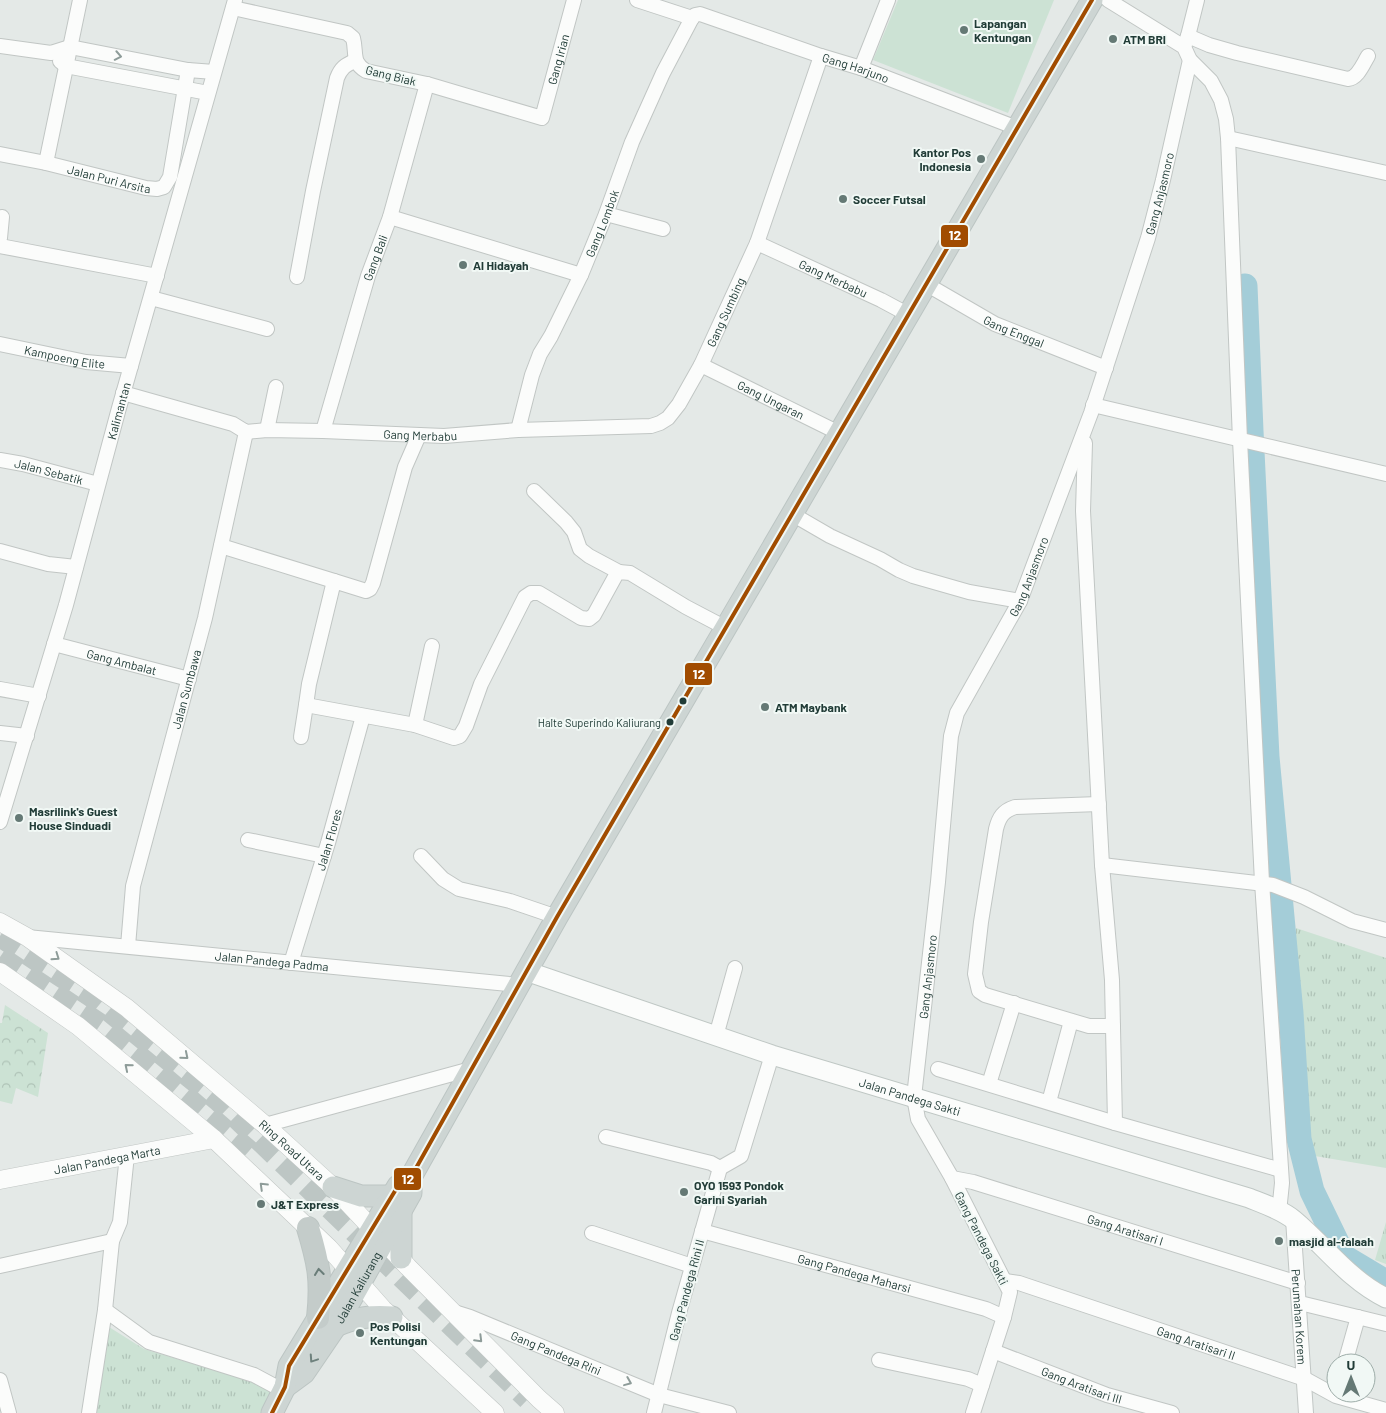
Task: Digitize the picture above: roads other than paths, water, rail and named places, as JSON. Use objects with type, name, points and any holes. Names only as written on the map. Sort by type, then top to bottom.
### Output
[{"type":"highway","points":[[308,1228],[317,1256],[327,1322]]},
{"type":"main road","name":"Jalan Kaliurang","points":[[272,1413],[283,1389],[289,1366],[327,1322],[379,1234],[396,1204],[398,1186],[411,1176],[557,917],[1092,0]]},
{"type":"main road","name":"Jalan Pandega Sakti","points":[[522,978],[1249,1198],[1286,1216],[1368,1288],[1386,1298]]},
{"type":"main road","points":[[333,1187],[396,1204],[401,1258]]},
{"type":"main road","points":[[327,1322],[372,1315],[392,1316]]},
{"type":"street","points":[[46,163],[80,0]]},
{"type":"street","name":"Gang Irian","points":[[542,118],[574,0]]},
{"type":"street","name":"Gang Harjuno","points":[[637,0],[692,18],[700,14],[861,68],[1018,128]]},
{"type":"street","points":[[861,68],[888,0]]},
{"type":"street","points":[[1108,0],[1186,42],[1209,45],[1348,79],[1355,76],[1368,56]]},
{"type":"street","points":[[1190,60],[1186,42],[1197,0]]},
{"type":"street","name":"Gang Biak","points":[[234,4],[346,33],[353,38],[355,61],[359,67],[366,71],[427,84],[542,118]]},
{"type":"street","name":"Kalimantan","points":[[0,822],[54,644],[123,393],[234,4]]},
{"type":"street","name":"Gang Lombok","points":[[518,430],[532,375],[540,354],[581,276],[632,142],[663,73],[692,18]]},
{"type":"street","points":[[0,46],[51,53],[70,47],[188,70],[214,72]]},
{"type":"street","points":[[51,53],[66,66],[208,93]]},
{"type":"street","name":"Gang Sumbing","points":[[518,430],[651,426],[668,418],[679,404],[701,366],[757,243],[821,56]]},
{"type":"street","name":"Perumahan Korem","points":[[1190,60],[1211,81],[1214,87],[1226,119],[1228,138],[1242,440],[1281,1170],[1286,1216],[1298,1283],[1306,1413]]},
{"type":"street","name":"Gang Anjasmoro","points":[[914,1097],[953,726],[957,714],[1020,600],[1087,425],[1148,238],[1190,60]]},
{"type":"street","points":[[297,277],[337,78],[340,70],[345,65],[355,61]]},
{"type":"street","name":"Jalan Puri Arsita","points":[[0,154],[46,163],[146,188],[156,189],[164,187],[170,178],[188,70]]},
{"type":"street","name":"Gang Bali","points":[[323,431],[368,276],[390,217],[427,84]]},
{"type":"street","points":[[1228,138],[1386,173]]},
{"type":"street","points":[[606,214],[663,229]]},
{"type":"street","points":[[0,238],[2,217]]},
{"type":"street","points":[[390,217],[581,276]]},
{"type":"street","name":"Gang Merbabu","points":[[757,243],[881,300],[909,315]]},
{"type":"street","points":[[0,246],[157,276]]},
{"type":"street","name":"Gang Enggal","points":[[926,284],[995,324],[1106,368]]},
{"type":"street","points":[[150,298],[267,329]]},
{"type":"street","name":"Kampoeng Elite","points":[[0,344],[86,362],[131,366]]},
{"type":"street","name":"Gang Ungaran","points":[[701,366],[839,433]]},
{"type":"street","points":[[267,430],[276,387]]},
{"type":"street","points":[[123,393],[233,424],[246,432]]},
{"type":"street","points":[[1094,405],[1386,474]]},
{"type":"street","points":[[1087,425],[1083,458],[1083,512],[1102,865],[1110,939],[1115,1123]]},
{"type":"street","name":"Gang Merbabu","points":[[246,432],[267,430],[323,431],[444,436],[518,430]]},
{"type":"street","name":"Jalan Sumbawa","points":[[128,946],[133,886],[205,618],[246,432]]},
{"type":"street","points":[[221,546],[334,582],[366,591],[370,589],[405,467],[419,435]]},
{"type":"street","name":"Jalan Sebatik","points":[[0,460],[23,464],[98,484]]},
{"type":"street","points":[[534,491],[566,522],[574,532],[580,549],[589,556],[620,572],[630,573],[726,628]]},
{"type":"street","points":[[792,514],[830,536],[913,576],[969,592],[1020,600]]},
{"type":"street","points":[[0,551],[48,564],[76,567]]},
{"type":"street","points":[[306,704],[415,725],[454,738],[460,736],[466,726],[481,684],[525,597],[531,592],[539,593],[581,618],[589,619],[594,615],[616,575],[620,572]]},
{"type":"street","points":[[301,737],[308,684],[334,582]]},
{"type":"street","name":"Gang Ambalat","points":[[54,644],[189,679]]},
{"type":"street","points":[[415,725],[432,646]]},
{"type":"street","points":[[0,688],[39,696]]},
{"type":"street","name":"Jalan Flores","points":[[291,963],[324,856],[363,716]]},
{"type":"street","points":[[0,733],[27,736]]},
{"type":"street","points":[[1099,804],[1015,807],[1000,816],[996,829],[981,922],[975,974],[979,991],[985,995],[1071,1021],[1100,1027],[1113,1026]]},
{"type":"street","points":[[248,840],[324,856]]},
{"type":"street","points":[[421,856],[443,878],[459,889],[510,901],[557,917]]},
{"type":"street","points":[[1102,865],[1267,883],[1304,897],[1352,920],[1386,930]]},
{"type":"street","name":"Ring Road Utara","points":[[0,922],[27,937],[127,1008],[265,1125],[333,1187],[453,1312],[555,1413]]},
{"type":"street","name":"Jalan Pandega Padma","points":[[27,937],[291,963],[522,978]]},
{"type":"street","points":[[716,1036],[735,968]]},
{"type":"street","points":[[0,972],[78,1026],[214,1139],[329,1248],[392,1316],[495,1413]]},
{"type":"street","points":[[989,1084],[1014,1003]]},
{"type":"street","points":[[1049,1102],[1071,1021]]},
{"type":"street","points":[[606,1138],[711,1163],[720,1168],[741,1156],[772,1055]]},
{"type":"street","points":[[265,1125],[471,1069]]},
{"type":"street","points":[[938,1069],[1115,1123],[1281,1170]]},
{"type":"street","name":"Gang Pandega Sakti","points":[[914,1097],[918,1119],[952,1178],[1010,1292],[973,1413]]},
{"type":"street","name":"Jalan Pandega Marta","points":[[0,1180],[214,1139]]},
{"type":"street","points":[[89,1413],[105,1310],[112,1241],[120,1222],[126,1155]]},
{"type":"street","name":"Gang Pandega Rini II","points":[[654,1413],[692,1266],[720,1168]]},
{"type":"street","name":"Gang Aratisari I","points":[[952,1178],[973,1182],[1298,1283]]},
{"type":"street","name":"Gang Pandega Maharsi","points":[[702,1231],[986,1309],[1004,1316]]},
{"type":"street","points":[[592,1233],[692,1266]]},
{"type":"street","points":[[0,1266],[112,1241]]},
{"type":"street","name":"Gang Aratisari II","points":[[1005,1280],[1019,1283],[1305,1379],[1326,1389]]},
{"type":"street","points":[[1300,1304],[1386,1324]]},
{"type":"street","points":[[105,1310],[149,1342],[254,1375],[283,1389]]},
{"type":"street","name":"Gang Pandega Rini","points":[[453,1312],[470,1317],[659,1395],[729,1413]]},
{"type":"street","points":[[1348,1353],[1358,1317]]},
{"type":"street","name":"Gang Aratisari III","points":[[993,1350],[1106,1395],[1172,1413]]},
{"type":"street","points":[[879,1360],[968,1379],[982,1385]]},
{"type":"street","points":[[0,1380],[9,1413]]},
{"type":"street","name":"Gang Aratisari II","points":[[1365,1403],[1386,1410]]},
{"type":"waterway","points":[[1245,286],[1267,757],[1291,1013],[1299,1139],[1312,1191],[1344,1257],[1386,1282]]},
{"type":"tunnel","points":[[0,936],[91,996],[219,1101],[528,1399]]},
{"type":"tunnel","points":[[0,957],[101,1025],[249,1151]]},
{"type":"place","name":"Lapangan Kentungan","points":[[964,30]]},
{"type":"place","name":"ATM BRI","points":[[1113,39]]},
{"type":"place","name":"Kantor Pos Indonesia","points":[[981,159]]},
{"type":"place","name":"Soccer Futsal","points":[[843,199]]},
{"type":"place","name":"Al Hidayah","points":[[463,265]]},
{"type":"place","name":"ATM Maybank","points":[[765,707]]},
{"type":"place","name":"Halte Superindo Kaliurang","points":[[670,722]]},
{"type":"place","name":"Masrilink's Guest House Sinduadi","points":[[19,818]]},
{"type":"place","name":"OYO 1593 Pondok Garini Syariah","points":[[684,1192]]},
{"type":"place","name":"J&T Express","points":[[261,1204]]},
{"type":"place","name":"masjid al-falaah","points":[[1279,1241]]},
{"type":"place","name":"Pos Polisi Kentungan","points":[[360,1333]]}]
